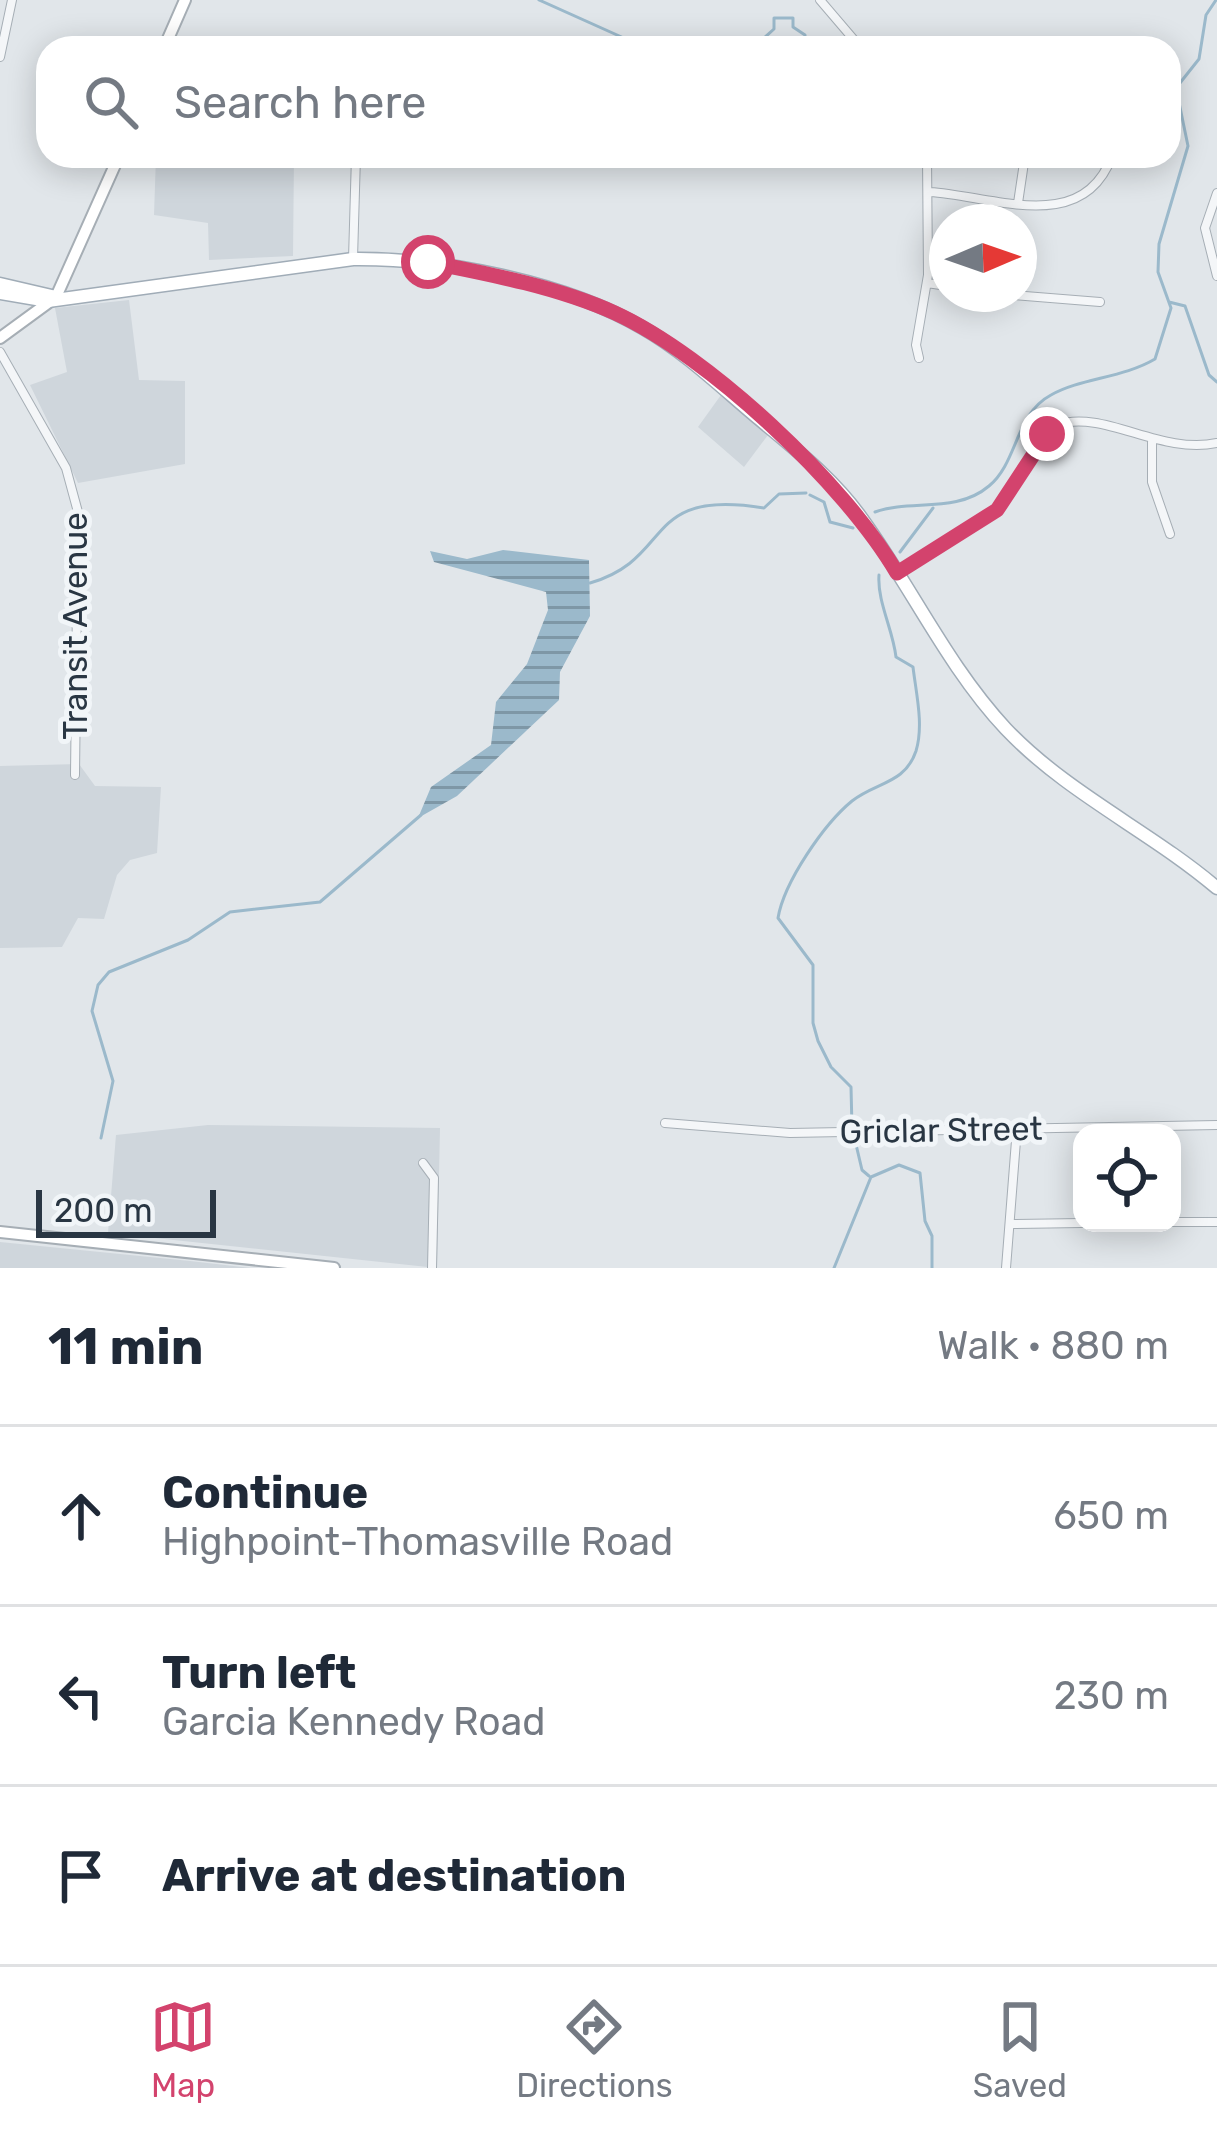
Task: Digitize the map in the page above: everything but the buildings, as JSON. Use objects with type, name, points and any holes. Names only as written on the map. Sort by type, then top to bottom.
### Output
[{"type":"main road","points":[[0,293],[47,301],[353,259],[467,269],[592,303],[643,328],[814,465],[859,514],[980,698],[1007,730],[1070,784],[1217,888]]},
{"type":"main road","points":[[0,284],[56,297]]},
{"type":"street","points":[[0,57],[12,0]]},
{"type":"street","points":[[169,36],[185,0]]},
{"type":"street","points":[[820,0],[851,36]]},
{"type":"street","points":[[0,338],[56,297],[114,168]]},
{"type":"street","points":[[353,259],[356,168]]},
{"type":"street","points":[[919,358],[916,345],[927,283],[928,168]]},
{"type":"street","points":[[1018,203],[1023,168]]},
{"type":"street","points":[[930,192],[1047,208],[1074,202],[1098,183],[1106,168]]},
{"type":"street","points":[[1217,193],[1205,246],[1217,276]]},
{"type":"street","points":[[1037,297],[1100,302]]},
{"type":"street","name":"Transit Avenue","points":[[0,352],[66,468],[75,500],[75,775]]},
{"type":"street","points":[[897,573],[997,510],[1055,425],[1093,423],[1179,447],[1217,443]]},
{"type":"street","points":[[1152,442],[1152,482],[1170,533]]},
{"type":"street","name":"Griclar Street","points":[[664,1123],[790,1133],[1217,1125]]},
{"type":"street","points":[[1006,1268],[1017,1128]]},
{"type":"street","points":[[423,1162],[434,1178],[432,1268]]},
{"type":"street","points":[[1181,1222],[1217,1222]]},
{"type":"street","points":[[1010,1224],[1073,1223]]},
{"type":"street","points":[[0,1232],[334,1268]]},
{"type":"shaded area","points":[[156,168],[294,168],[293,256],[209,260],[208,223],[154,215]]},
{"type":"shaded area","points":[[129,300],[139,380],[185,381],[185,464],[78,483],[30,385],[67,372],[55,308]]},
{"type":"shaded area","points":[[721,395],[768,435],[744,467],[698,427]]},
{"type":"shaded area","points":[[79,764],[95,786],[161,787],[157,853],[130,860],[117,875],[104,919],[78,918],[62,947],[0,948],[0,766]]},
{"type":"shaded area","points":[[208,1125],[440,1128],[437,1268],[108,1233],[116,1135]]},
{"type":"shaded area","points":[[0,1242],[190,1261],[251,1268],[0,1268]]},
{"type":"water","points":[[503,550],[589,560],[590,616],[560,672],[559,700],[457,796],[418,818],[431,787],[491,745],[496,702],[527,664],[548,610],[546,592],[434,562],[430,551],[467,559]]},
{"type":"waterway","points":[[539,0],[619,36]]},
{"type":"waterway","points":[[1181,82],[1199,59],[1206,15],[1216,0]]},
{"type":"waterway","points":[[766,36],[774,29],[774,18],[793,18],[793,27],[805,36]]},
{"type":"waterway","points":[[875,512],[976,495],[999,476],[1039,403],[1063,389],[1155,359],[1171,308],[1158,272],[1159,244],[1188,146],[1181,112]]},
{"type":"waterway","points":[[1169,302],[1185,306],[1209,375],[1217,382]]},
{"type":"waterway","points":[[590,583],[636,558],[677,516],[724,504],[764,508],[779,494],[806,493]]},
{"type":"waterway","points":[[810,495],[824,502],[830,522],[853,528]]},
{"type":"waterway","points":[[900,552],[933,508]]},
{"type":"waterway","points":[[852,1128],[851,1087],[831,1067],[813,1023],[813,965],[778,918],[797,871],[829,824],[852,801],[905,770],[916,751],[919,720],[913,667],[896,657],[879,575]]},
{"type":"waterway","points":[[101,1138],[113,1081],[92,1011],[98,985],[109,972],[188,940],[230,912],[320,902],[421,815]]},
{"type":"waterway","points":[[854,1136],[862,1170],[869,1176]]},
{"type":"waterway","points":[[871,1177],[899,1165],[920,1173],[925,1221],[932,1236],[932,1268]]},
{"type":"waterway","points":[[834,1268],[871,1177]]},
{"type":"route","points":[[428,262],[592,303],[643,328],[814,465],[859,514],[897,573],[997,510],[1020,482],[1047,434]]}]
